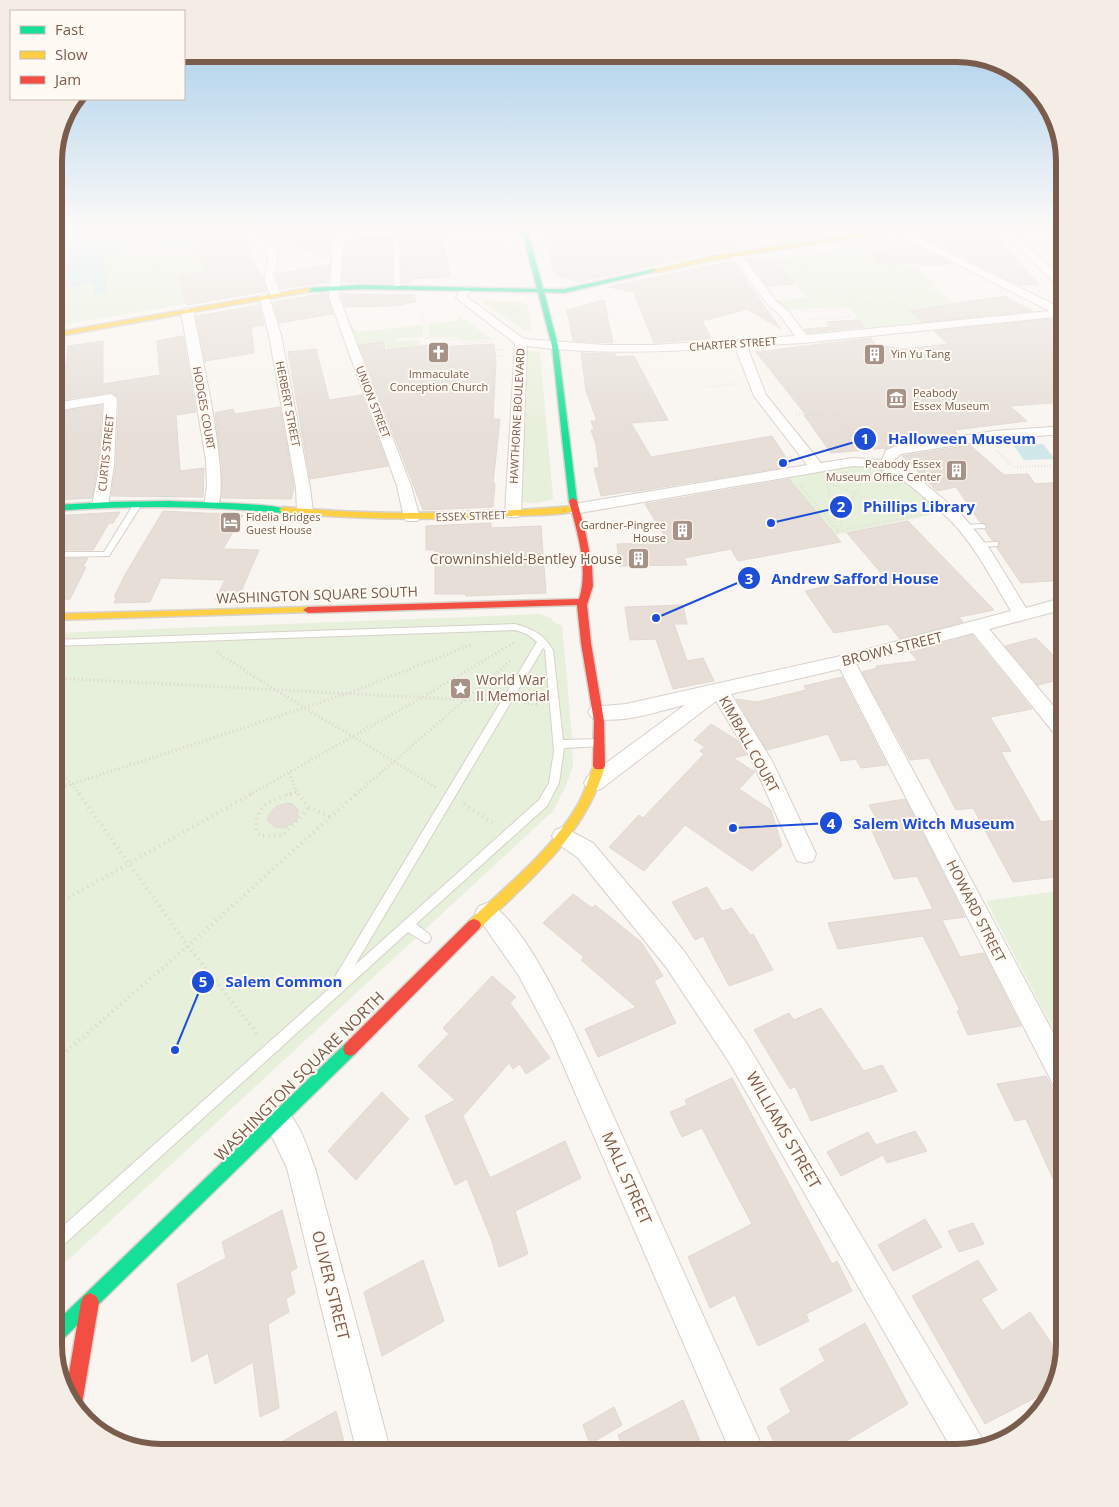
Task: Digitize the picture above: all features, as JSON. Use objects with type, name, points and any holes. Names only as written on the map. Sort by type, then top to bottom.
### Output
[{"type":"main road","points":[[63,332],[257,298]]},
{"type":"main road","points":[[544,298],[555,346],[574,509],[580,520],[588,584],[582,602],[574,593]]},
{"type":"main road","name":"ESSEX STREET","points":[[63,507],[138,504],[212,505],[412,518],[513,514],[574,509]]},
{"type":"main road","points":[[565,522],[574,509]]},
{"type":"main road","name":"WASHINGTON SQUARE SOUTH","points":[[63,617],[582,602]]},
{"type":"main road","name":"WASHINGTON SQUARE NORTH","points":[[62,1328],[278,1120],[563,836],[594,783],[600,761],[598,712],[582,602]]},
{"type":"main road","points":[[75,1393],[90,1302]]},
{"type":"street","name":"HERBERT STREET","points":[[270,298],[275,335],[304,488],[306,512]]},
{"type":"street","name":"UNION STREET","points":[[335,298],[405,488],[412,518]]},
{"type":"street","name":"HAWTHORNE BOULEVARD","points":[[461,298],[521,342],[513,514]]},
{"type":"street","points":[[768,298],[786,316],[803,339]]},
{"type":"street","points":[[1034,298],[1056,309]]},
{"type":"street","name":"HODGES COURT","points":[[187,311],[213,460],[214,487],[212,505]]},
{"type":"street","name":"CHARTER STREET","points":[[521,342],[555,346],[629,349],[740,344],[1056,314]]},
{"type":"street","points":[[740,344],[760,396],[817,468]]},
{"type":"street","name":"CURTIS STREET","points":[[63,406],[111,398],[106,464],[100,505]]},
{"type":"street","points":[[1021,614],[964,527],[905,474],[886,462],[891,453],[897,450],[984,437],[1056,431]]},
{"type":"street","name":"ESSEX STREET","points":[[574,509],[853,462],[870,466],[886,462]]},
{"type":"street","name":"BROWN STREET","points":[[598,712],[626,710],[845,661],[1056,606]]},
{"type":"street","points":[[978,626],[1056,722]]},
{"type":"street","name":"HOWARD STREET","points":[[845,661],[1056,1064]]},
{"type":"street","name":"BROWN STREET","points":[[594,783],[719,689]]},
{"type":"street","name":"KIMBALL COURT","points":[[719,689],[762,761],[805,854]]},
{"type":"street","name":"WILLIAMS STREET","points":[[563,836],[585,850],[675,959],[708,1007],[738,1053],[967,1444]]},
{"type":"street","name":"MALL STREET","points":[[487,912],[505,932],[518,951],[555,1019],[583,1078],[744,1444]]},
{"type":"street","name":"OLIVER STREET","points":[[278,1120],[291,1143],[301,1168],[372,1444]]},
{"type":"lane","points":[[63,556],[106,554],[138,504]]},
{"type":"lane","points":[[964,527],[982,526]]},
{"type":"lane","points":[[977,546],[995,544]]},
{"type":"lane","points":[[62,1237],[543,803],[554,783],[560,751],[549,650],[538,637],[515,627],[63,643]]},
{"type":"lane","points":[[332,993],[506,702],[538,637]]},
{"type":"lane","points":[[559,744],[600,743]]},
{"type":"lane","points":[[408,925],[425,938]]},
{"type":"path","points":[[164,298],[166,307]]},
{"type":"path","points":[[813,298],[812,300],[859,301]]},
{"type":"path","points":[[854,298],[886,310],[904,329]]},
{"type":"path","points":[[883,298],[886,310]]},
{"type":"path","points":[[886,304],[897,300],[917,300],[918,298]]},
{"type":"path","points":[[845,309],[851,316],[786,316],[845,309]]},
{"type":"path","points":[[421,314],[425,324],[426,339],[444,337],[464,344],[498,340]]},
{"type":"path","points":[[374,352],[418,347]]},
{"type":"path","points":[[494,350],[505,350]]},
{"type":"path","points":[[706,387],[754,382]]},
{"type":"path","points":[[777,416],[816,412],[836,413],[846,424],[870,466],[855,493],[836,535]]},
{"type":"path","points":[[984,437],[1013,467],[1056,465]]},
{"type":"path","points":[[795,472],[838,531]]},
{"type":"path","points":[[795,472],[827,481],[908,516]]},
{"type":"path","points":[[827,481],[833,520],[838,531]]},
{"type":"path","points":[[838,531],[947,510]]},
{"type":"path","points":[[545,560],[549,559]]},
{"type":"path","points":[[62,901],[421,698],[538,637]]},
{"type":"path","points":[[62,1055],[188,946],[394,760],[538,637]]},
{"type":"path","points":[[197,638],[273,690],[394,760],[509,833]]},
{"type":"path","points":[[62,787],[349,693],[478,642]]},
{"type":"path","points":[[63,678],[464,699],[554,706]]},
{"type":"path","points":[[62,772],[188,946],[270,1049]]},
{"type":"path","points":[[288,773],[296,792],[310,808],[313,811],[331,817]]},
{"type":"path","points":[[296,792],[266,803],[256,815],[256,831],[261,836],[283,834],[310,808]]},
{"type":"green space","points":[[63,298],[210,298],[210,300],[63,325]]},
{"type":"green space","points":[[948,298],[980,317],[865,329],[849,307],[783,310],[776,300]]},
{"type":"green space","points":[[482,300],[521,302],[528,305],[532,330],[524,330],[481,302]]},
{"type":"green space","points":[[458,315],[492,339],[464,341],[454,337],[429,337],[428,324],[459,321]]},
{"type":"green space","points":[[349,322],[357,332],[423,325],[423,337],[398,338],[396,341],[419,340],[420,346],[387,349],[385,342],[367,344],[366,352],[362,353]]},
{"type":"green space","points":[[527,351],[540,352],[553,498],[538,503],[521,501]]},
{"type":"green space","points":[[876,462],[949,511],[835,535],[784,474]]},
{"type":"green space","points":[[540,614],[562,626],[573,766],[565,788],[553,811],[62,1266],[63,633]]},
{"type":"green space","points":[[1056,891],[1056,1034],[986,901]]},
{"type":"water","points":[[1043,444],[1055,459],[1024,460],[1013,445]]},
{"type":"building","points":[[185,298],[225,298],[187,305]]},
{"type":"building","points":[[295,298],[328,298],[333,314],[279,323],[273,302]]},
{"type":"building","points":[[342,298],[415,298],[416,302],[392,306],[345,307]]},
{"type":"building","points":[[636,298],[759,298],[781,329],[747,309],[702,321],[711,338],[654,343]]},
{"type":"building","points":[[989,298],[1008,298],[1033,311],[923,322],[910,311]]},
{"type":"building","points":[[604,300],[613,343],[573,341],[567,310]]},
{"type":"building","points":[[259,305],[264,325],[251,327],[254,353],[205,361],[196,316]]},
{"type":"building","name":"Peabody Essex Museum","points":[[1050,319],[1056,320],[1056,403],[1010,406],[1027,421],[954,430],[959,435],[897,444],[887,448],[831,453],[804,415],[806,415],[756,352],[871,338],[876,345],[903,349],[948,344],[934,331]]},
{"type":"building","points":[[859,320],[864,327],[807,333],[804,329],[830,327],[826,322]]},
{"type":"building","points":[[183,336],[196,412],[176,415],[180,471],[204,468],[203,497],[111,496],[116,465],[119,398],[111,392],[63,400],[63,365],[66,365],[68,346],[103,341],[103,384],[160,375],[157,341]]},
{"type":"building","points":[[384,342],[385,350],[432,345],[436,347],[494,344],[496,361],[493,419],[500,419],[493,483],[495,484],[493,507],[423,510],[359,345]]},
{"type":"building","points":[[316,349],[329,400],[362,395],[388,466],[310,479],[288,352]]},
{"type":"building","points":[[581,353],[615,354],[616,357],[634,356],[668,420],[631,423],[651,457],[772,436],[790,464],[778,466],[780,468],[601,496],[594,468],[599,468],[596,444],[591,430],[594,429],[591,421],[597,421],[586,391]]},
{"type":"building","points":[[102,405],[98,465],[92,498],[63,500],[63,436],[65,425],[63,425],[63,411]]},
{"type":"building","points":[[280,407],[294,488],[291,499],[222,498],[222,465],[215,413],[233,409],[235,414]]},
{"type":"building","points":[[970,445],[1004,475],[1028,474],[1035,484],[1056,483],[1056,581],[1021,583],[997,548],[1000,546],[999,541],[992,540],[985,530],[988,525],[980,522],[956,487],[937,491],[902,456]]},
{"type":"building","points":[[789,479],[841,542],[738,561],[731,549],[684,558],[687,565],[619,566],[617,544],[669,543],[645,504]]},
{"type":"building","points":[[163,511],[243,515],[223,549],[259,550],[237,601],[215,600],[225,580],[161,578],[150,602],[114,603],[117,597],[114,597],[126,573]]},
{"type":"building","points":[[120,512],[113,523],[109,523],[93,550],[63,550],[63,515]]},
{"type":"building","points":[[908,521],[994,610],[959,617],[963,622],[900,639],[888,624],[834,633],[805,591],[882,574],[847,533]]},
{"type":"building","points":[[491,523],[491,528],[541,526],[546,593],[466,596],[466,594],[435,594],[435,550],[426,550],[426,526]]},
{"type":"building","points":[[88,558],[83,567],[86,567],[70,599],[63,599],[63,559]]},
{"type":"building","points":[[683,605],[687,624],[674,624],[687,661],[703,658],[714,681],[673,689],[656,639],[630,640],[625,607]]},
{"type":"building","points":[[972,635],[1032,709],[990,717],[1011,751],[1001,752],[1041,822],[1056,820],[1056,877],[1013,882],[973,808],[956,810],[929,758],[910,760],[862,672],[877,668],[876,666],[918,661],[910,652]]},
{"type":"building","points":[[1036,638],[1056,658],[1056,680],[1038,685],[1005,646]]},
{"type":"building","points":[[842,677],[887,765],[861,768],[856,759],[841,761],[828,734],[767,750],[736,699],[757,702],[806,690],[804,686]]},
{"type":"building","points":[[711,724],[738,741],[746,755],[733,758],[755,772],[739,789],[771,810],[782,846],[752,871],[685,825],[644,871],[609,847],[639,815],[643,818],[704,754],[700,751],[705,747],[694,740]]},
{"type":"building","points":[[905,799],[965,917],[942,920],[960,957],[984,953],[1021,1026],[968,1035],[957,1011],[960,1010],[923,936],[838,949],[828,923],[933,909],[917,876],[894,879],[867,820],[876,818],[869,805]]},
{"type":"building","points":[[287,803],[292,804],[298,809],[297,820],[284,828],[275,827],[267,820],[270,813],[277,806]]},
{"type":"building","points":[[707,887],[722,911],[732,908],[750,935],[753,934],[773,970],[729,986],[703,936],[695,940],[672,902]]},
{"type":"building","points":[[573,894],[592,908],[595,905],[641,942],[663,976],[654,981],[676,1023],[598,1057],[585,1029],[636,1007],[581,960],[584,957],[543,923]]},
{"type":"building","points":[[492,976],[516,997],[510,1003],[550,1058],[526,1074],[520,1064],[513,1069],[509,1063],[463,1116],[490,1178],[565,1141],[581,1178],[515,1211],[528,1254],[499,1267],[492,1241],[467,1179],[455,1185],[425,1116],[455,1100],[418,1066],[449,1034],[443,1028]]},
{"type":"building","points":[[821,1008],[864,1071],[882,1065],[897,1091],[811,1121],[795,1086],[790,1089],[754,1030],[789,1013],[794,1020]]},
{"type":"building","points":[[1046,1076],[1056,1092],[1056,1185],[1026,1119],[1015,1121],[997,1084]]},
{"type":"building","points":[[732,1078],[832,1264],[837,1261],[852,1291],[806,1314],[809,1321],[758,1346],[735,1295],[710,1308],[688,1257],[752,1224],[702,1128],[682,1137],[670,1112],[687,1105],[685,1100]]},
{"type":"building","points":[[382,1092],[409,1119],[356,1180],[328,1151]]},
{"type":"building","points":[[915,1131],[927,1151],[887,1163],[883,1155],[841,1176],[827,1152],[868,1132],[876,1145]]},
{"type":"building","points":[[282,1210],[297,1268],[290,1272],[295,1293],[286,1299],[289,1312],[268,1324],[279,1408],[260,1417],[253,1362],[215,1384],[208,1353],[192,1362],[177,1284],[226,1258],[222,1242]]},
{"type":"building","points":[[925,1219],[942,1247],[893,1271],[878,1245]]},
{"type":"building","points":[[973,1223],[984,1244],[959,1252],[948,1231]]},
{"type":"building","points":[[423,1260],[444,1321],[382,1356],[364,1292]]},
{"type":"building","points":[[978,1260],[997,1290],[981,1299],[1002,1331],[1030,1312],[1056,1350],[1053,1371],[1044,1393],[985,1424],[912,1296]]},
{"type":"building","points":[[865,1323],[908,1404],[841,1444],[775,1444],[767,1427],[791,1412],[780,1389],[825,1361],[819,1349]]},
{"type":"building","points":[[683,1400],[701,1444],[622,1444],[618,1435]]},
{"type":"building","points":[[614,1407],[622,1425],[590,1444],[583,1425]]},
{"type":"building","points":[[336,1411],[345,1444],[278,1444]]},
{"type":"traffic: fast","points":[[542,298],[555,346],[573,501]]},
{"type":"traffic: fast","points":[[63,507],[111,504],[168,504],[283,510]]},
{"type":"traffic: fast","points":[[62,1328],[350,1049]]},
{"type":"traffic: slow","points":[[63,333],[262,298]]},
{"type":"traffic: slow","points":[[283,510],[428,517],[574,509]]},
{"type":"traffic: slow","points":[[63,617],[308,610]]},
{"type":"traffic: slow","points":[[474,925],[529,872],[566,831],[581,810],[592,788],[599,766]]},
{"type":"traffic: jam","points":[[573,501],[582,535],[587,566],[588,586],[582,605],[586,643],[599,721],[599,766]]},
{"type":"traffic: jam","points":[[308,610],[582,602]]},
{"type":"traffic: jam","points":[[350,1049],[474,925]]},
{"type":"traffic: jam","points":[[75,1393],[90,1302]]},
{"type":"place","name":"Immaculate Conception Church","points":[[439,353]]},
{"type":"place","name":"Yin Yu Tang","points":[[875,354]]},
{"type":"place","name":"Peabody Essex Museum","points":[[897,399]]},
{"type":"place","name":"Halloween Museum","points":[[783,463]]},
{"type":"place","name":"Peabody Essex Museum Office Center","points":[[957,470]]},
{"type":"place","name":"Fidelia Bridges Guest House","points":[[230,523]]},
{"type":"place","name":"Phillips Library","points":[[771,523]]},
{"type":"place","name":"Gardner-Pingree House","points":[[682,531]]},
{"type":"place","name":"Crowninshield-Bentley House","points":[[638,559]]},
{"type":"place","name":"Andrew Safford House","points":[[656,618]]},
{"type":"place","name":"World War II Memorial","points":[[460,688]]},
{"type":"place","name":"Salem Witch Museum","points":[[733,828]]},
{"type":"place","name":"Salem Common","points":[[175,1050]]}]
